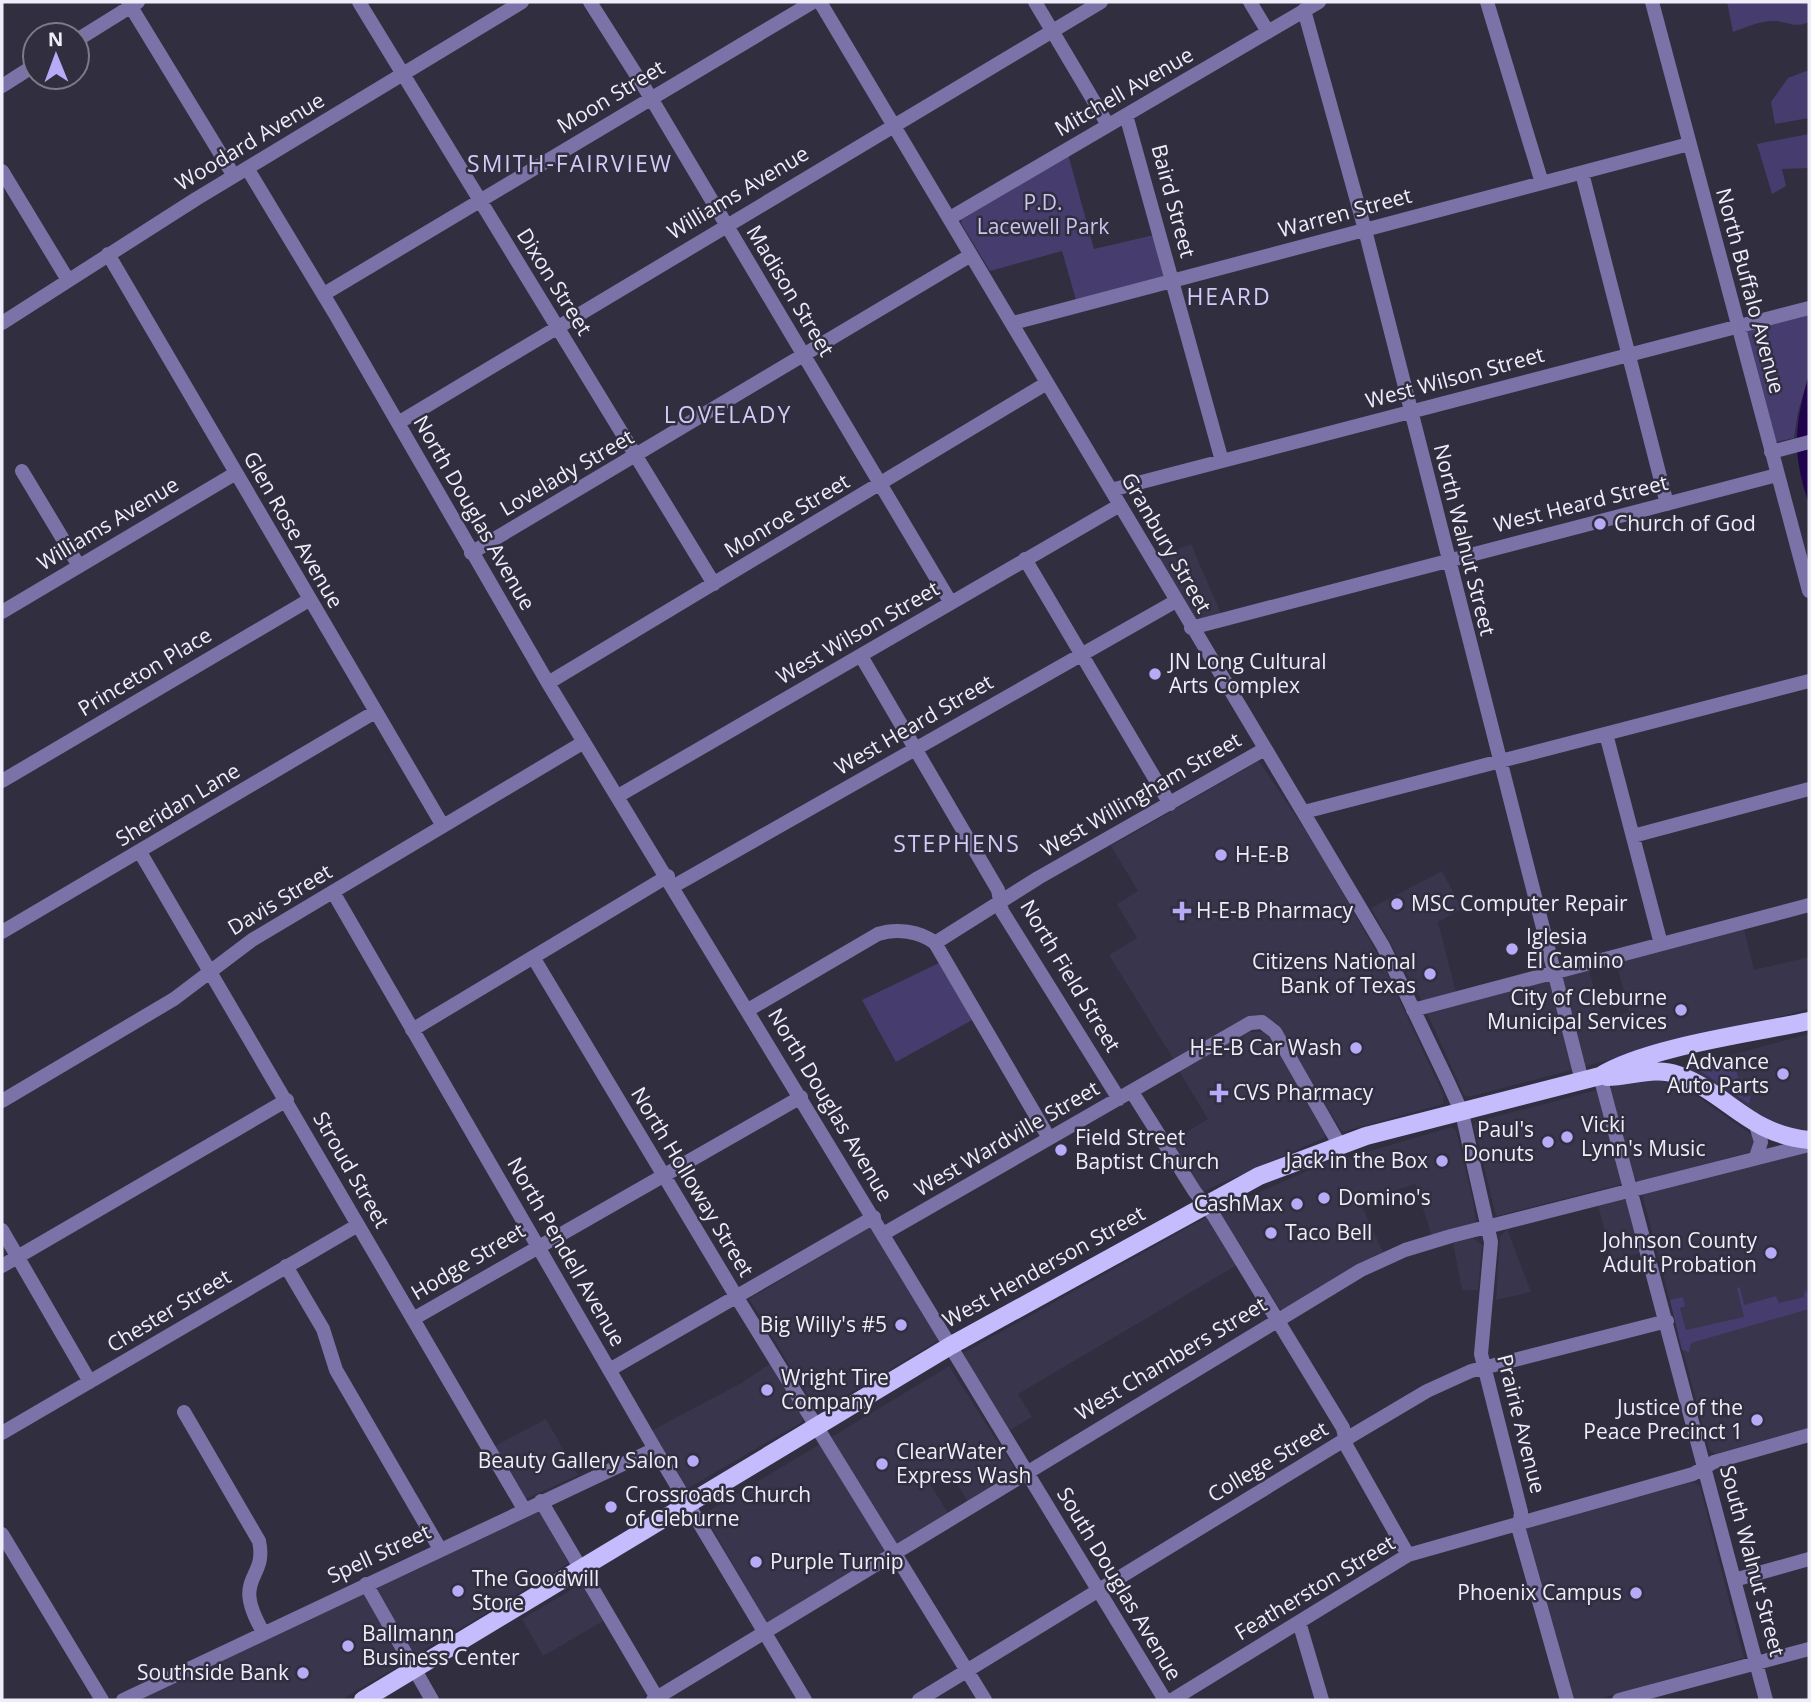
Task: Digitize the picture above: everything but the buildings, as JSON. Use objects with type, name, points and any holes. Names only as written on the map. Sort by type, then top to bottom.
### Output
[{"type":"main road","name":"West Henderson Street","points":[[363,1700],[950,1346],[1205,1203],[1279,1167],[1339,1144],[1600,1076],[1617,1066],[1809,1021]]},
{"type":"main road","name":"West Chambers Street","points":[[1600,1076],[1654,1071],[1678,1075],[1756,1125],[1809,1143]]},
{"type":"street","name":"Dixon Street","points":[[359,2],[714,584]]},
{"type":"street","name":"Woodard Avenue","points":[[2,323],[234,176],[522,2]]},
{"type":"street","name":"Madison Street","points":[[590,2],[651,98],[951,603]]},
{"type":"street","name":"Moon Street","points":[[324,294],[813,2]]},
{"type":"street","name":"Granbury Street","points":[[820,2],[1013,323],[1263,750],[1304,812],[1383,946],[1462,1113]]},
{"type":"street","points":[[1035,2],[1108,125]]},
{"type":"street","name":"Williams Avenue","points":[[398,423],[726,224],[1101,2]]},
{"type":"street","points":[[1250,2],[1268,32]]},
{"type":"street","name":"Mitchell Avenue","points":[[950,218],[1319,2]]},
{"type":"street","points":[[1487,2],[1542,183]]},
{"type":"street","name":"North Buffalo Avenue","points":[[1652,2],[1809,591]]},
{"type":"street","points":[[91,31],[133,3],[234,176]]},
{"type":"street","name":"North Walnut Street","points":[[1304,10],[1365,230],[1447,561],[1582,1081]]},
{"type":"street","points":[[2,86],[21,74]]},
{"type":"street","name":"Baird Street","points":[[1126,115],[1222,461]]},
{"type":"street","name":"Warren Street","points":[[1013,323],[1689,144]]},
{"type":"street","name":"North Douglas Avenue","points":[[247,168],[324,294],[548,683],[671,881],[950,1346]]},
{"type":"street","points":[[2,170],[68,280]]},
{"type":"street","points":[[1582,173],[1667,504]]},
{"type":"street","name":"Glen Rose Avenue","points":[[108,254],[443,826]]},
{"type":"street","name":"Lovelady Street","points":[[471,553],[971,255]]},
{"type":"street","name":"West Wilson Street","points":[[1111,491],[1809,308]]},
{"type":"street","name":"Monroe Street","points":[[548,683],[1047,383]]},
{"type":"street","points":[[1771,452],[1803,444]]},
{"type":"street","points":[[22,471],[79,566]]},
{"type":"street","name":"Williams Avenue","points":[[2,612],[236,473]]},
{"type":"street","name":"West Heard Street","points":[[1191,628],[1777,475]]},
{"type":"street","name":"West Wilson Street","points":[[618,796],[1120,505]]},
{"type":"street","points":[[1025,559],[1170,804]]},
{"type":"street","name":"Princeton Place","points":[[2,781],[309,600]]},
{"type":"street","name":"West Heard Street","points":[[412,1030],[533,957],[915,750],[1080,653],[1176,601]]},
{"type":"street","name":"North Field Street","points":[[861,656],[998,890],[1002,911],[1125,1096],[1205,1203],[1279,1320],[1343,1428],[1347,1447],[1408,1555]]},
{"type":"street","points":[[1304,812],[1809,681]]},
{"type":"street","name":"Sheridan Lane","points":[[2,932],[376,712]]},
{"type":"street","points":[[1605,734],[1661,944]]},
{"type":"street","name":"Davis Street","points":[[2,1101],[174,999],[210,969],[584,741]]},
{"type":"street","name":"West Willingham Street","points":[[935,943],[1137,820],[1263,750]]},
{"type":"street","points":[[1633,836],[1809,789]]},
{"type":"street","name":"Stroud Street","points":[[140,852],[524,1509]]},
{"type":"street","name":"North Pendell Avenue","points":[[333,892],[655,1449],[805,1700]]},
{"type":"street","points":[[1413,1010],[1809,905]]},
{"type":"street","points":[[748,1010],[878,934],[902,931],[929,938],[935,943],[1049,1138]]},
{"type":"street","name":"North Holloway Street","points":[[533,957],[736,1296],[985,1700]]},
{"type":"street","name":"West Wardville Street","points":[[883,1234],[1250,1023],[1262,1023],[1275,1032],[1339,1144]]},
{"type":"street","points":[[1600,1076],[1630,1190]]},
{"type":"street","name":"Hodge Street","points":[[413,1319],[538,1245],[801,1097]]},
{"type":"street","points":[[2,1266],[286,1100]]},
{"type":"street","name":"Prairie Avenue","points":[[1462,1113],[1492,1254],[1481,1341],[1484,1367],[1521,1512],[1521,1535],[1567,1700]]},
{"type":"street","points":[[1755,1157],[1761,1144],[1756,1125]]},
{"type":"street","name":"West Chambers Street","points":[[655,1699],[1361,1270],[1405,1250],[1755,1157],[1760,1159],[1809,1143]]},
{"type":"street","name":"South Walnut Street","points":[[1630,1190],[1766,1700]]},
{"type":"street","points":[[611,1369],[874,1217]]},
{"type":"street","name":"Chester Street","points":[[2,1433],[358,1224]]},
{"type":"street","points":[[2,1230],[90,1382]]},
{"type":"street","points":[[286,1266],[323,1329],[336,1370],[440,1549]]},
{"type":"street","name":"College Street","points":[[919,1700],[1346,1439],[1436,1387],[1484,1367],[1667,1321]]},
{"type":"street","name":"South Douglas Avenue","points":[[950,1346],[1165,1700]]},
{"type":"street","points":[[184,1412],[260,1541],[259,1561],[249,1583],[247,1597],[263,1632]]},
{"type":"street","name":"Featherston Street","points":[[1172,1700],[1408,1555],[1692,1474],[1809,1435]]},
{"type":"street","name":"Spell Street","points":[[123,1700],[655,1449]]},
{"type":"street","points":[[541,1501],[655,1699]]},
{"type":"street","points":[[2,1534],[102,1700]]},
{"type":"street","points":[[1734,1580],[1809,1559]]},
{"type":"street","points":[[366,1584],[432,1700]]},
{"type":"street","points":[[1299,1622],[1322,1700]]},
{"type":"street","points":[[1619,1700],[1809,1649]]},
{"type":"shaded area","points":[[1809,375],[1809,504],[1800,470],[1797,440],[1800,409]]},
{"type":"shaded area","points":[[1191,544],[1221,614],[1197,620],[1158,557]]},
{"type":"shaded area","points":[[1259,761],[1317,848],[1381,960],[1444,1096],[1443,1104],[1342,1132],[1277,1024],[1264,1015],[1250,1017],[1174,1060],[1109,955],[1137,938],[1117,904],[1138,891],[1111,846]]},
{"type":"shaded area","points":[[1442,871],[1462,909],[1438,922],[1456,992],[1422,1001],[1371,908]]},
{"type":"shaded area","points":[[1744,929],[1754,970],[1809,957],[1809,1009],[1585,1066],[1562,977],[1589,970],[1602,1019],[1629,1012],[1616,962]]},
{"type":"shaded area","points":[[1549,981],[1572,1070],[1469,1097],[1464,1095],[1427,1013]]},
{"type":"shaded area","points":[[1249,1032],[1263,1032],[1273,1040],[1327,1133],[1324,1138],[1202,1192],[1168,1143],[1208,1119],[1179,1071]]},
{"type":"shaded area","points":[[1809,1034],[1809,1131],[1767,1122],[1686,1067]]},
{"type":"shaded area","points":[[1656,1079],[1691,1092],[1752,1135],[1756,1138],[1754,1151],[1639,1182],[1634,1179],[1609,1090],[1612,1086],[1637,1080]]},
{"type":"shaded area","points":[[1597,1090],[1622,1184],[1496,1216],[1475,1122]]},
{"type":"shaded area","points":[[1452,1127],[1456,1130],[1472,1196],[1476,1220],[1473,1225],[1432,1236],[1415,1184],[1360,1202],[1384,1254],[1283,1310],[1279,1308],[1221,1214],[1221,1209],[1318,1166]]},
{"type":"shaded area","points":[[1809,1150],[1809,1428],[1715,1454],[1709,1450],[1642,1194]]},
{"type":"shaded area","points":[[1627,1200],[1641,1253],[1612,1260],[1598,1205]]},
{"type":"shaded area","points":[[1205,1218],[1209,1219],[1237,1265],[1018,1394],[1032,1417],[1007,1432],[963,1353]]},
{"type":"shaded area","points":[[870,1227],[941,1339],[818,1412],[749,1299]]},
{"type":"shaded area","points":[[1507,1229],[1531,1292],[1496,1300],[1500,1237]]},
{"type":"shaded area","points":[[1473,1238],[1482,1245],[1478,1290],[1462,1290],[1453,1243]]},
{"type":"shaded area","points":[[771,1363],[803,1418],[802,1422],[685,1490],[651,1431],[743,1382]]},
{"type":"shaded area","points":[[949,1366],[1017,1472],[969,1504],[949,1470],[929,1482],[949,1515],[767,1624],[704,1514]]},
{"type":"shaded area","points":[[546,1419],[578,1475],[526,1499],[495,1446]]},
{"type":"shaded area","name":"Phoenix Campus","points":[[1692,1482],[1700,1486],[1744,1658],[1594,1700],[1574,1700],[1526,1531],[1528,1528]]},
{"type":"shaded area","points":[[535,1511],[541,1513],[569,1563],[341,1700],[136,1700]]},
{"type":"shaded area","points":[[581,1584],[585,1586],[605,1620],[543,1656],[522,1619]]},
{"type":"green space","points":[[1727,2],[1809,2],[1809,22],[1797,25],[1777,21],[1765,22],[1733,32]]},
{"type":"green space","points":[[1809,72],[1809,118],[1775,124],[1771,102],[1788,78]]},
{"type":"green space","points":[[1809,134],[1809,168],[1782,169],[1786,186],[1772,194],[1757,144]]},
{"type":"green space","name":"P.D. Lacewell Park","points":[[1068,154],[1094,249],[1154,235],[1165,276],[1076,300],[1062,251],[990,271],[961,223],[962,218]]},
{"type":"green space","points":[[1809,313],[1809,375],[1798,412],[1794,438],[1776,442],[1745,333],[1747,329]]},
{"type":"green space","points":[[939,963],[974,1019],[896,1062],[862,1000]]},
{"type":"green space","points":[[1740,1056],[1734,1061],[1743,1097],[1751,1096],[1749,1104],[1696,1068]]},
{"type":"green space","points":[[1740,1287],[1744,1305],[1776,1296],[1779,1303],[1804,1297],[1805,1289],[1809,1296],[1809,1309],[1691,1343],[1689,1352],[1682,1350],[1670,1300],[1683,1297],[1685,1306],[1680,1308],[1686,1330],[1744,1317],[1737,1288]]},
{"type":"place","name":"Church of God","points":[[1600,524]]},
{"type":"place","name":"JN Long Cultural Arts Complex","points":[[1155,674]]},
{"type":"place","name":"H-E-B","points":[[1221,855]]},
{"type":"place","name":"MSC Computer Repair","points":[[1397,904]]},
{"type":"place","name":"H-E-B Pharmacy","points":[[1182,911]]},
{"type":"place","name":"Iglesia El Camino","points":[[1512,949]]},
{"type":"place","name":"Citizens National Bank of Texas","points":[[1430,974]]},
{"type":"place","name":"City of Cleburne Municipal Services","points":[[1681,1010]]},
{"type":"place","name":"H-E-B Car Wash","points":[[1356,1048]]},
{"type":"place","name":"Advance Auto Parts","points":[[1783,1074]]},
{"type":"place","name":"CVS Pharmacy","points":[[1219,1093]]},
{"type":"place","name":"Vicki Lynn's Music","points":[[1567,1137]]},
{"type":"place","name":"Paul's Donuts","points":[[1548,1142]]},
{"type":"place","name":"Field Street Baptist Church","points":[[1061,1150]]},
{"type":"place","name":"Jack in the Box","points":[[1442,1161]]},
{"type":"place","name":"Domino's","points":[[1324,1198]]},
{"type":"place","name":"CashMax","points":[[1297,1204]]},
{"type":"place","name":"Taco Bell","points":[[1271,1233]]},
{"type":"place","name":"Johnson County Adult Probation","points":[[1771,1253]]},
{"type":"place","name":"Big Willy's #5","points":[[901,1325]]},
{"type":"place","name":"Wright Tire Company","points":[[767,1390]]},
{"type":"place","name":"Justice of the Peace Precinct 1","points":[[1757,1420]]},
{"type":"place","name":"Beauty Gallery Salon","points":[[693,1461]]},
{"type":"place","name":"ClearWater Express Wash","points":[[882,1464]]},
{"type":"place","name":"Crossroads Church of Cleburne","points":[[611,1507]]},
{"type":"place","name":"Purple Turnip","points":[[756,1562]]},
{"type":"place","name":"The Goodwill Store","points":[[458,1591]]},
{"type":"place","name":"Phoenix Campus","points":[[1636,1593]]},
{"type":"place","name":"Ballmann Business Center","points":[[348,1646]]},
{"type":"place","name":"Southside Bank","points":[[303,1673]]},
{"type":"district","name":"SMITH-FAIRVIEW","points":[[570,164]]},
{"type":"district","name":"HEARD","points":[[1229,297]]},
{"type":"district","name":"LOVELADY","points":[[728,415]]},
{"type":"district","name":"STEPHENS","points":[[957,844]]}]
